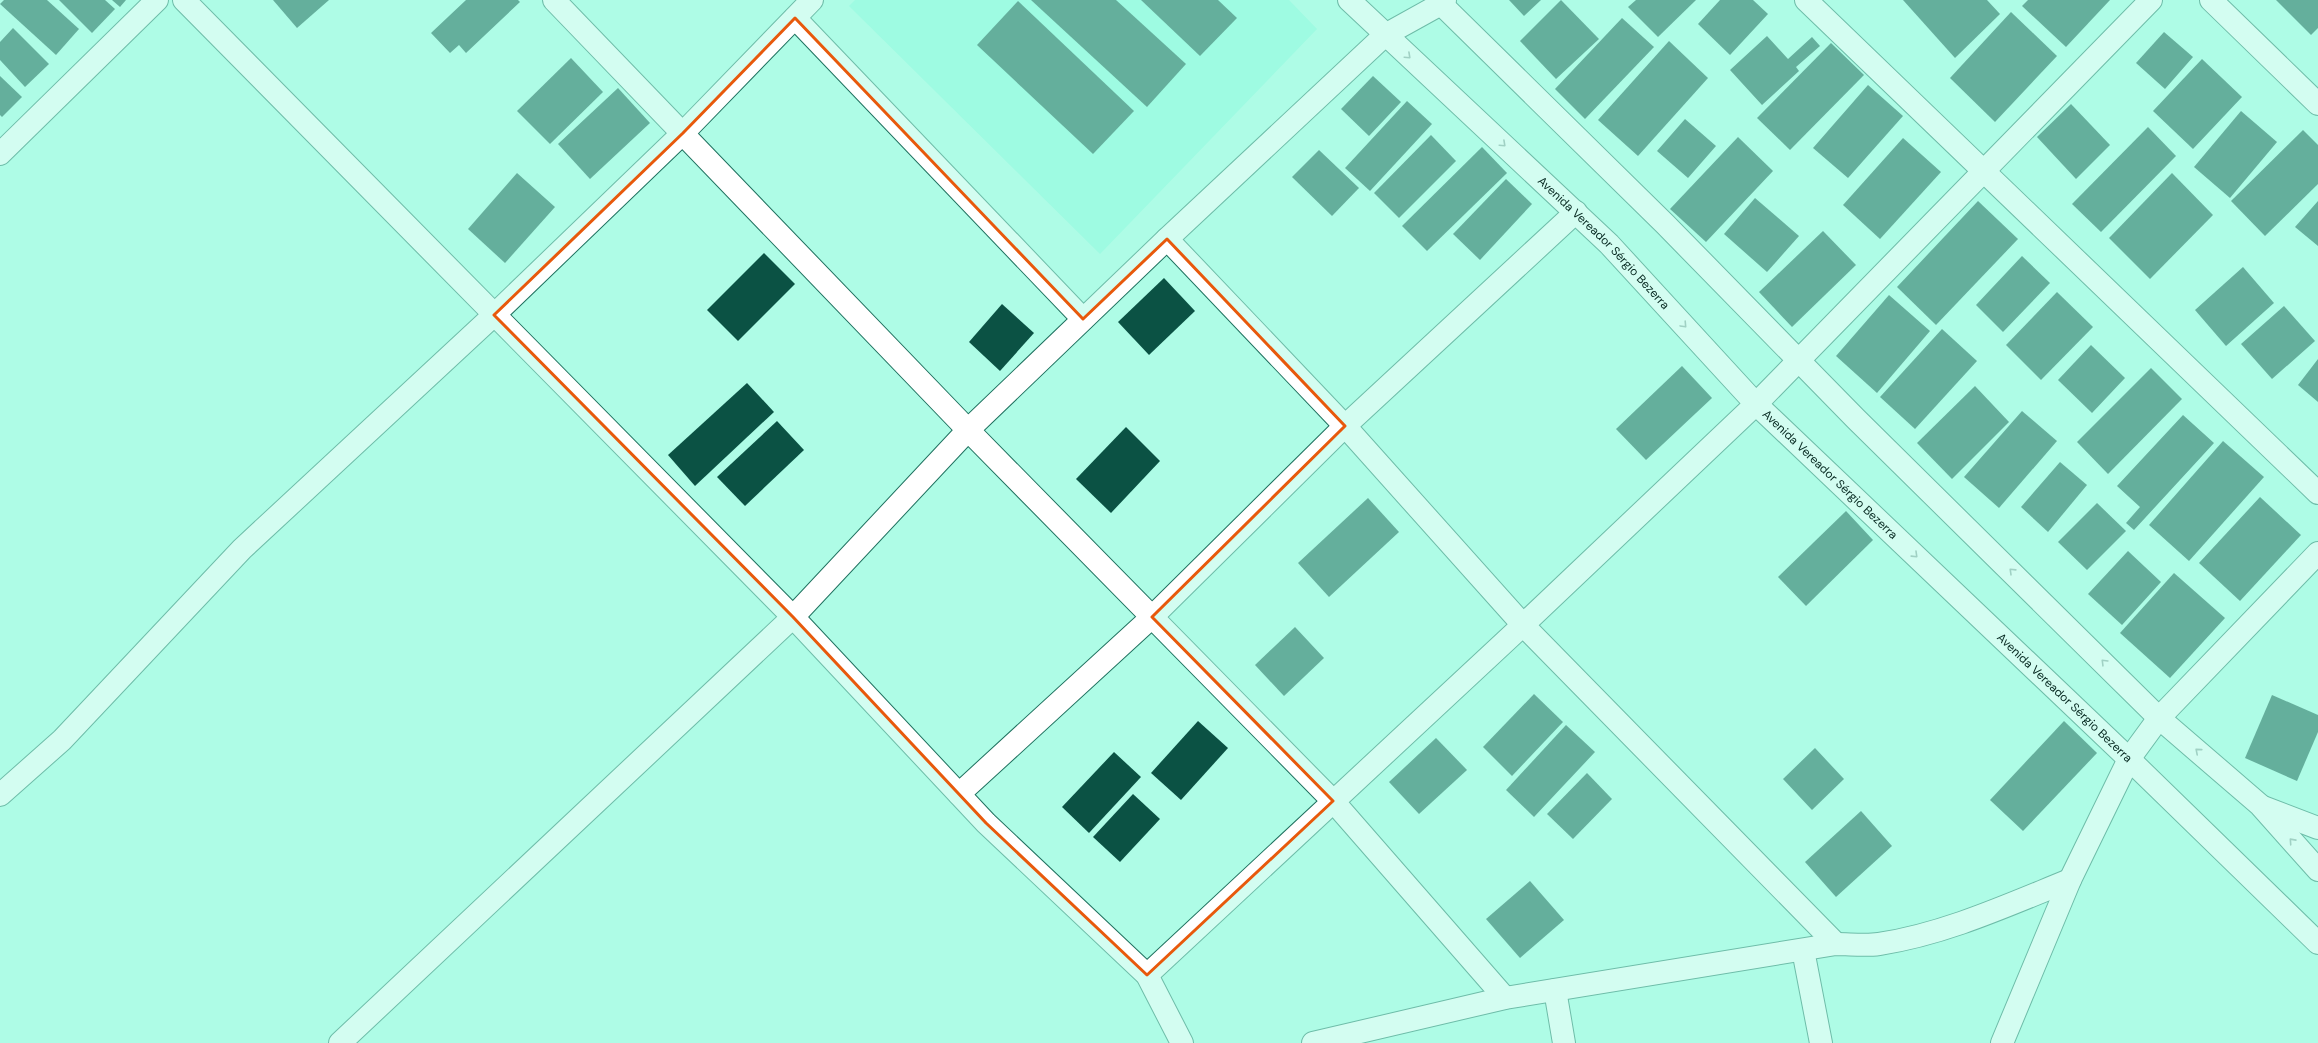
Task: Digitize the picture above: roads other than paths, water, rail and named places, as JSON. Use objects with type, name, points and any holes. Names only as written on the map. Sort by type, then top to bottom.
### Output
[{"type":"street","points":[[0,154],[157,0]]},
{"type":"street","points":[[184,0],[793,617],[986,823],[1147,975],[1182,1043]]},
{"type":"street","points":[[554,0],[968,430],[1333,801],[1505,998]]},
{"type":"street","points":[[0,795],[62,740],[242,549],[494,315],[683,133],[812,0]]},
{"type":"street","name":"Avenida Vereador Sérgio Bezerra","points":[[1349,0],[1609,244],[1756,404],[2129,759],[2318,943]]},
{"type":"street","points":[[1806,0],[1985,170],[2318,493]]},
{"type":"street","points":[[1147,975],[1523,625],[1756,404],[2151,0]]},
{"type":"street","points":[[2211,0],[2318,104]]},
{"type":"street","points":[[340,1043],[429,957],[793,617],[968,430],[1167,239],[1385,35],[1441,1],[1665,224],[1800,360],[1856,419],[2159,718],[2260,806],[2318,870]]},
{"type":"street","points":[[795,18],[1083,319]]},
{"type":"street","points":[[960,794],[1152,617],[1345,426],[1576,212]]},
{"type":"street","points":[[1167,239],[1345,426],[1523,625],[1836,944]]},
{"type":"street","points":[[2002,1043],[2070,880],[2129,759],[2159,718],[2318,553]]},
{"type":"street","points":[[2260,806],[2318,828]]},
{"type":"street","points":[[1313,1043],[1505,998],[1836,944],[1878,944],[1927,934],[1986,914],[2070,880]]},
{"type":"street","points":[[1803,950],[1822,1043]]},
{"type":"street","points":[[1555,990],[1564,1043]]}]
